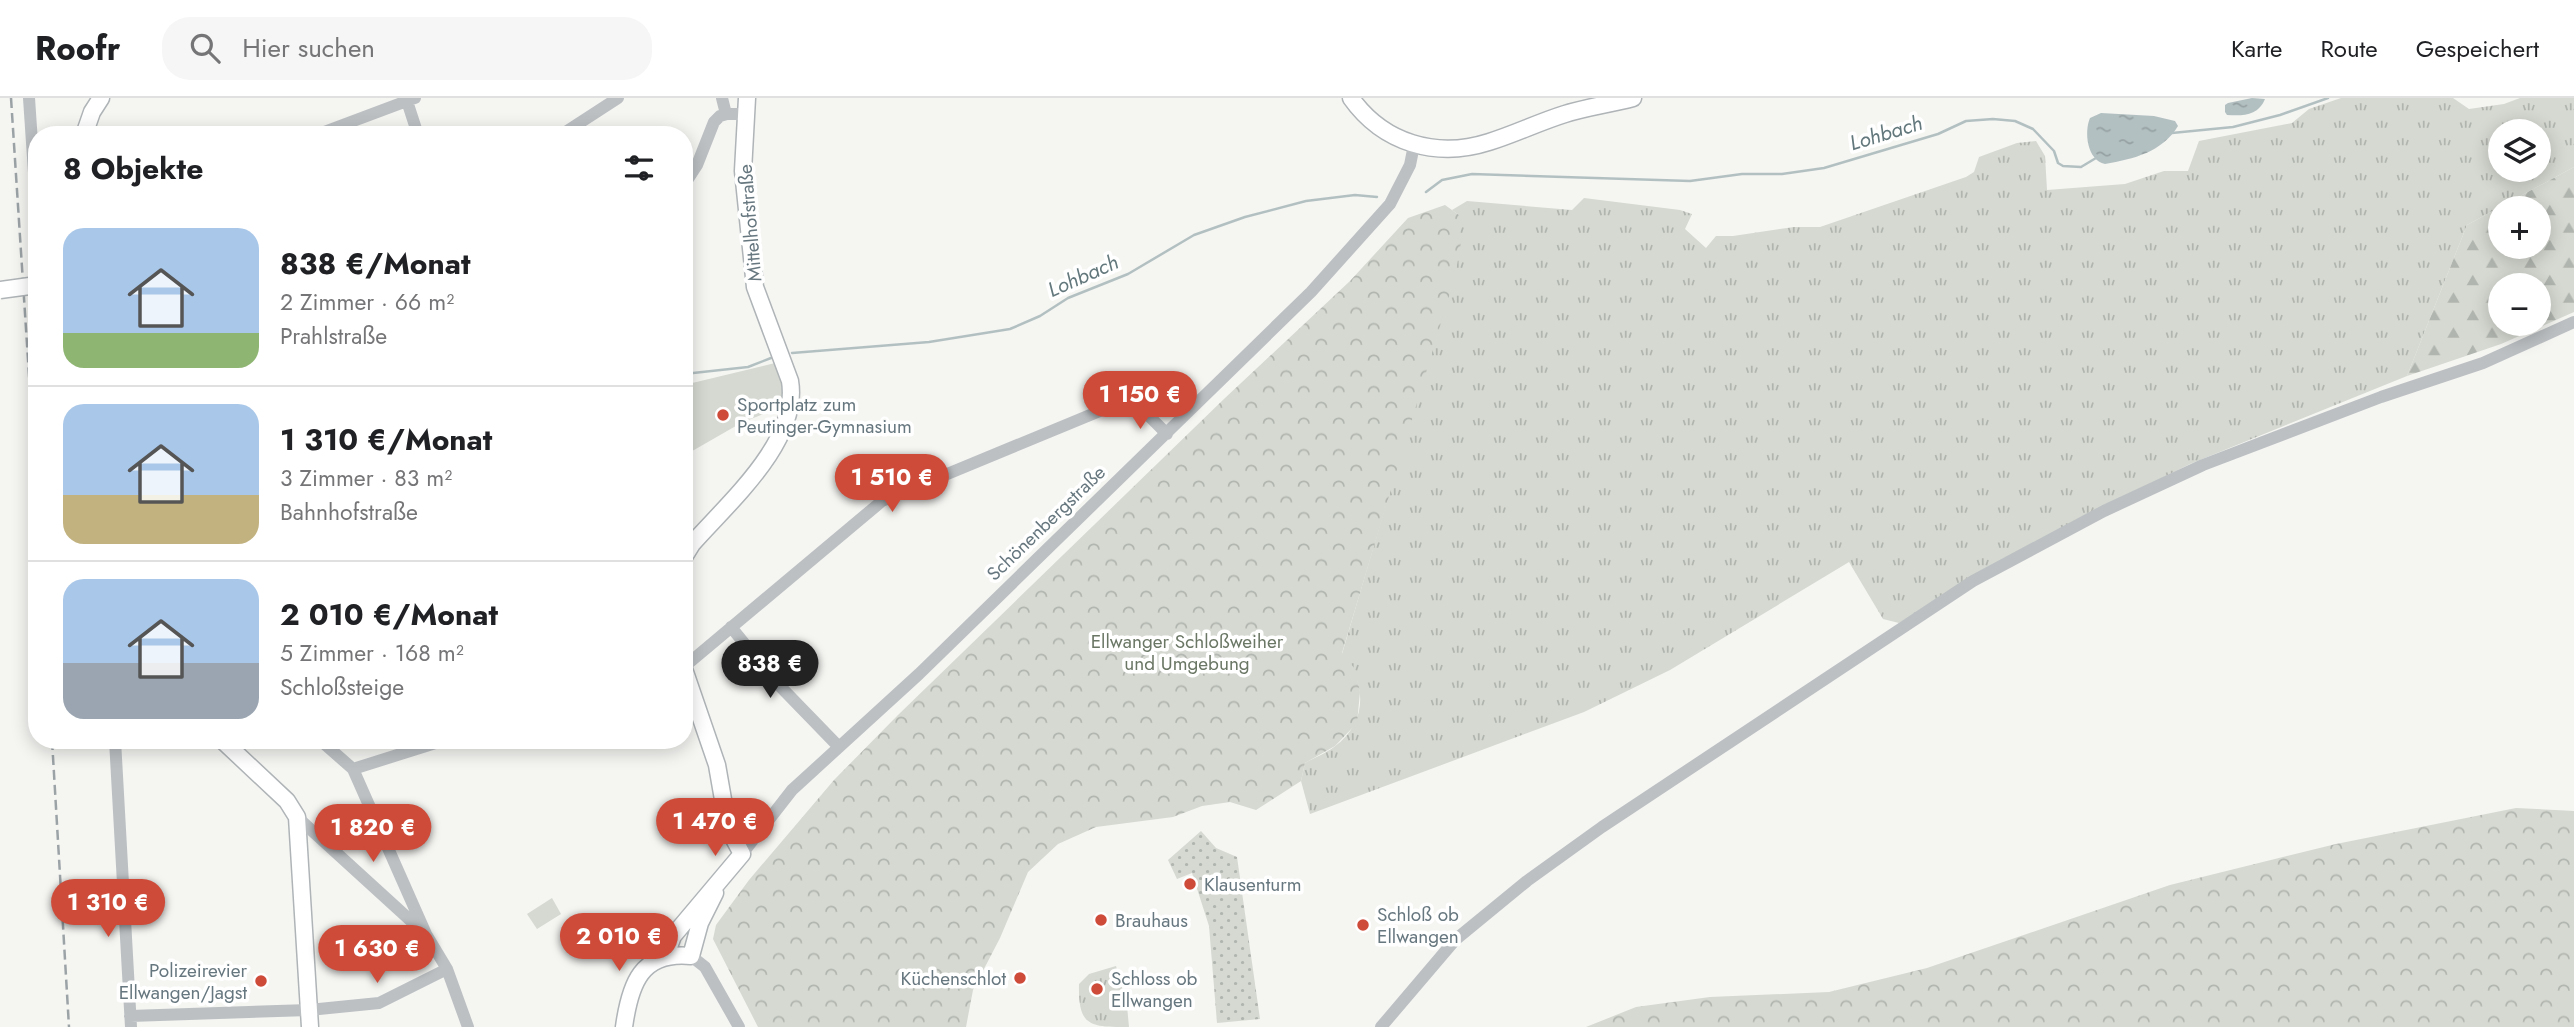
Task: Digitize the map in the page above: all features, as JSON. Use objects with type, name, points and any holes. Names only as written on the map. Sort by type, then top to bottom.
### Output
[{"type":"street","points":[[29,98],[31,126]]},
{"type":"street","points":[[87,126],[101,98]]},
{"type":"street","points":[[575,126],[618,98]]},
{"type":"street","points":[[722,98],[726,114]]},
{"type":"street","points":[[1351,98],[1378,128],[1414,145],[1461,147],[1488,142],[1566,114],[1633,98]]},
{"type":"street","points":[[342,126],[410,99],[416,126]]},
{"type":"street","points":[[693,171],[714,122],[746,106]]},
{"type":"street","name":"Mittelhofstraße","points":[[693,540],[770,456],[790,415],[793,396],[790,381],[755,287],[743,171],[746,106]]},
{"type":"street","name":"Schönenbergstraße","points":[[742,854],[792,790],[919,674],[1311,292],[1390,204],[1410,165],[1414,145]]},
{"type":"street","points":[[0,290],[28,286]]},
{"type":"street","points":[[1381,1027],[1455,940],[1527,881],[1602,827],[1973,581],[2104,511],[2203,465],[2381,397],[2483,363],[2574,322]]},
{"type":"street","points":[[693,660],[882,501],[1124,401],[1135,402],[1167,434]]},
{"type":"street","points":[[732,627],[774,680],[839,747]]},
{"type":"street","points":[[666,956],[673,936],[742,854],[728,828],[717,765],[693,694]]},
{"type":"street","points":[[115,749],[130,1021],[379,1003],[447,969]]},
{"type":"street","points":[[232,749],[287,801],[297,817],[426,934]]},
{"type":"street","points":[[330,749],[353,769],[426,934],[447,969],[468,1027]]},
{"type":"street","points":[[353,769],[416,749]]},
{"type":"street","points":[[297,817],[310,1027]]},
{"type":"street","points":[[691,956],[701,923],[718,884]]},
{"type":"street","points":[[624,1027],[627,1004],[634,984],[652,962],[666,956],[691,956],[705,967],[739,1027]]},
{"type":"green space","points":[[2341,98],[2453,98],[2469,109],[2504,104],[2520,98],[2574,98],[2574,167],[2551,179],[2551,119],[2488,119],[2488,182],[2546,182],[2520,196],[2488,196],[2488,214],[2467,225],[2407,376],[2190,464],[2025,547],[1899,623],[1883,619],[1849,562],[1670,670],[1584,712],[1310,814],[1301,781],[1305,763],[1331,749],[1345,737],[1358,714],[1360,702],[1356,678],[1342,654],[1415,406],[1459,215],[1452,210],[1467,201],[1572,210],[1584,198],[1680,210],[1692,214],[1685,229],[1706,248],[1716,236],[1794,227],[1820,227],[1966,177],[1974,172],[1979,157],[2017,143],[2036,141],[2045,156],[2047,190],[2125,184],[2164,171],[2188,171],[2199,141],[2292,123],[2309,109]]},
{"type":"green space","points":[[2574,167],[2574,312],[2551,322],[2551,273],[2488,273],[2488,336],[2519,336],[2407,376],[2467,225],[2488,214],[2488,259],[2551,259],[2551,196],[2520,196],[2551,182],[2551,179]]},
{"type":"green space","name":"Ellwanger Schloßweiher und Umgebung","points":[[1445,205],[1459,215],[1461,243],[1455,276],[1342,653],[1355,669],[1360,692],[1357,723],[1335,746],[1305,763],[1301,781],[1256,810],[1230,802],[1202,806],[1173,817],[1096,827],[1058,844],[1028,872],[1000,938],[973,990],[966,1027],[758,1027],[713,939],[716,925],[749,880],[834,780],[898,715],[1225,398],[1350,281],[1408,218]]},
{"type":"green space","name":"Sportplatz zum Peutinger-Gymnasium","points":[[775,363],[783,384],[781,407],[741,423],[693,450],[693,383]]},
{"type":"green space","points":[[2516,808],[2574,811],[2574,1027],[1586,1027],[1636,1007],[1710,997],[1829,992],[1927,968],[2170,885],[2336,844]]},
{"type":"green space","points":[[1201,831],[1216,848],[1237,857],[1260,1019],[1217,1023],[1209,926],[1192,873],[1177,879],[1168,860]]},
{"type":"green space","points":[[552,898],[561,914],[537,929],[527,914]]},
{"type":"green space","points":[[1116,966],[1127,1006],[1129,1027],[1096,1025],[1084,1017],[1081,1009],[1079,984],[1089,974]]},
{"type":"water","points":[[2252,98],[2265,99],[2254,112],[2227,115],[2225,112],[2225,105],[2228,103]]},
{"type":"water","points":[[2101,113],[2154,116],[2175,121],[2178,126],[2156,148],[2137,157],[2105,164],[2094,157],[2087,138],[2090,118]]},
{"type":"waterway","name":"Lohbach","points":[[2172,133],[2233,127],[2280,115],[2328,98]]},
{"type":"waterway","name":"Lohbach","points":[[1426,192],[1442,180],[1472,174],[1690,181],[1742,174],[1782,174],[1824,168],[1938,134],[1966,121],[1993,119],[2015,121],[2033,129],[2054,151],[2058,163],[2063,166],[2081,167],[2096,158]]},
{"type":"waterway","name":"Lohbach","points":[[792,353],[929,342],[1010,329],[1040,316],[1068,298],[1128,274],[1194,235],[1245,217],[1306,201],[1355,195],[1377,197]]},
{"type":"waterway","name":"Lohbach","points":[[693,373],[748,367],[771,358]]},
{"type":"railway","points":[[11,98],[28,360]]},
{"type":"railway","points":[[53,749],[69,1027]]},
{"type":"place","name":"Sportplatz zum Peutinger-Gymnasium","points":[[723,415]]},
{"type":"place","name":"Klausenturm","points":[[1190,884]]},
{"type":"place","name":"Brauhaus","points":[[1101,920]]},
{"type":"place","name":"Schloß ob Ellwangen","points":[[1363,925]]},
{"type":"place","name":"Küchenschlot","points":[[1020,978]]},
{"type":"place","name":"Polizeirevier Ellwangen/Jagst","points":[[261,981]]},
{"type":"place","name":"Schloss ob Ellwangen","points":[[1097,989]]}]
